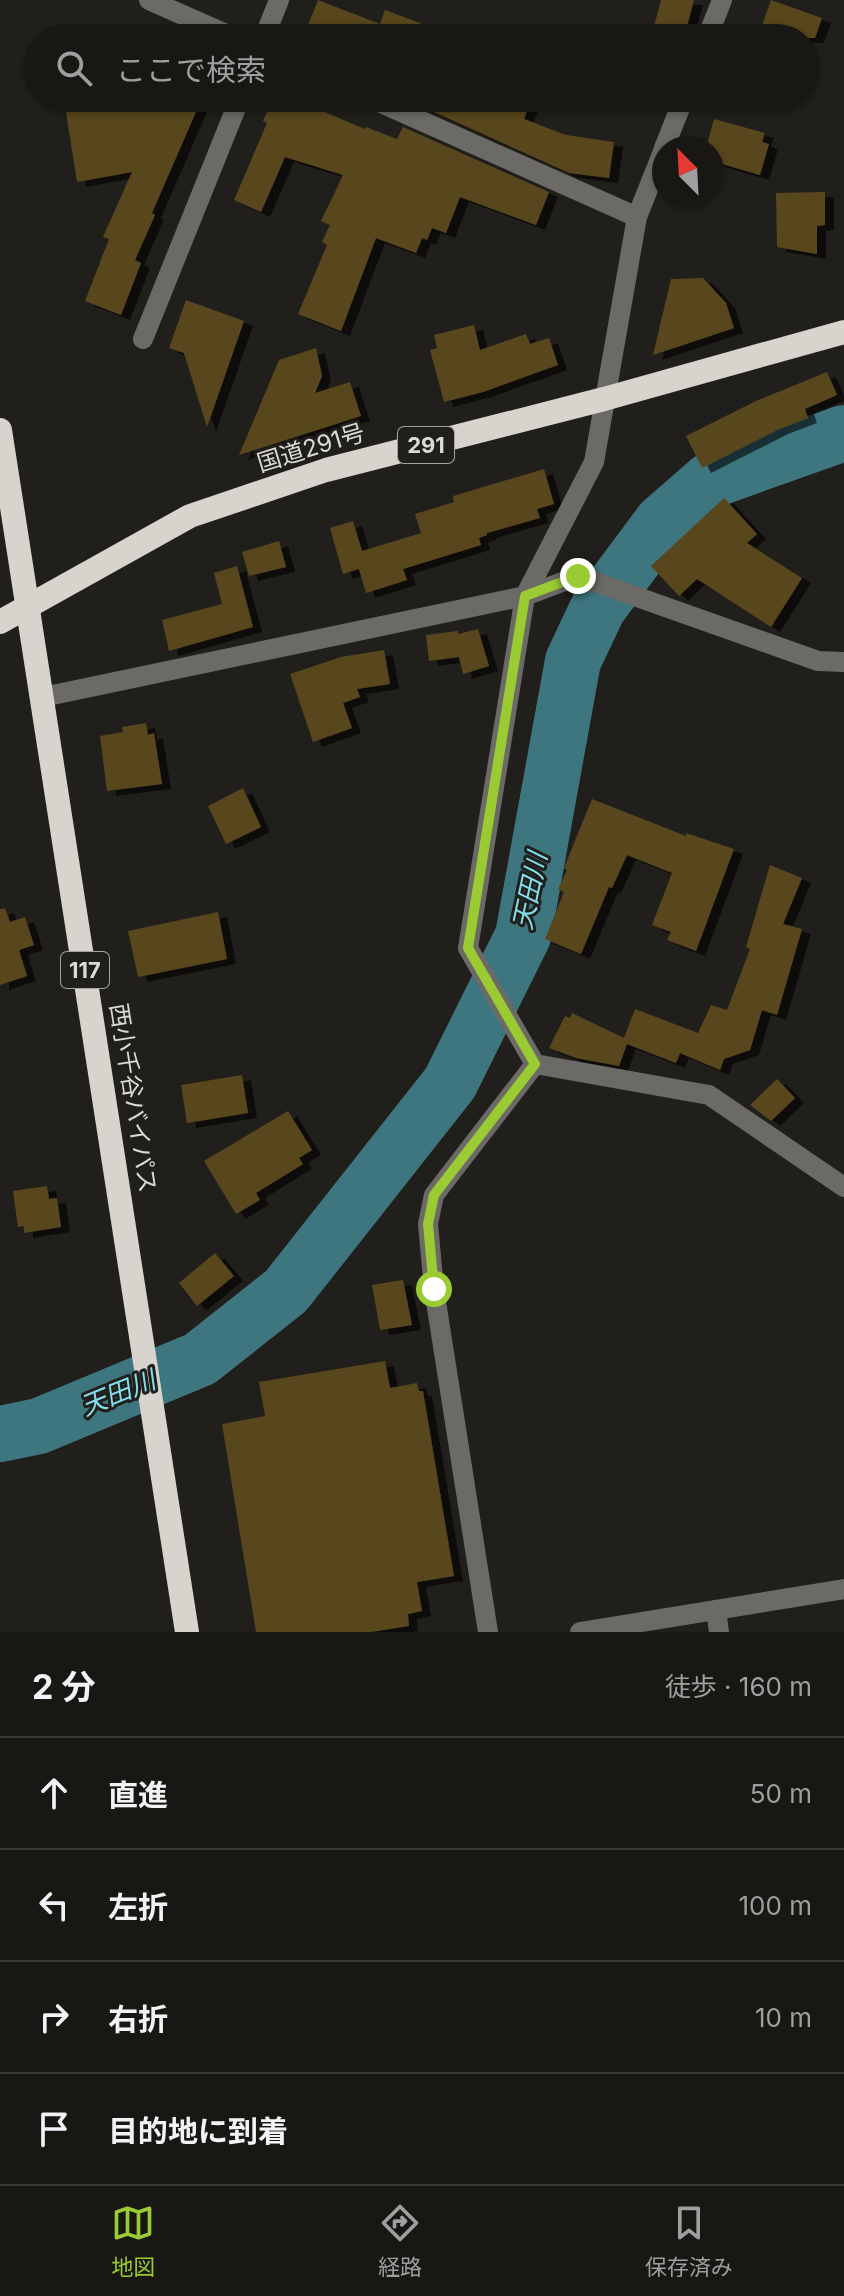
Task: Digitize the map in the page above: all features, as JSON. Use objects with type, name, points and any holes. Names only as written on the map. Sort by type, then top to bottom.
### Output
[{"type":"highway","name":"国道291号","points":[[0,622],[190,516],[326,470],[604,399],[844,332]]},
{"type":"highway","name":"西小千谷バイパス","points":[[0,430],[187,1632]]},
{"type":"street","points":[[149,0],[203,24]]},
{"type":"street","points":[[270,24],[279,0]]},
{"type":"street","points":[[713,24],[722,0]]},
{"type":"street","points":[[143,339],[234,112]]},
{"type":"street","points":[[401,112],[637,217]]},
{"type":"street","points":[[669,136],[678,112]]},
{"type":"street","points":[[652,179],[637,217],[594,462],[525,596],[468,948],[535,1064],[709,1095],[844,1187]]},
{"type":"street","points":[[43,697],[525,596],[578,576],[818,661],[844,662]]},
{"type":"street","points":[[488,1632],[434,1289],[428,1224],[434,1195],[535,1064]]},
{"type":"street","points":[[580,1632],[844,1589]]},
{"type":"street","points":[[716,1610],[719,1632]]},
{"type":"building","points":[[318,0],[380,24],[309,24]]},
{"type":"building","points":[[661,0],[694,0],[688,24],[655,24]]},
{"type":"building","points":[[771,0],[822,18],[820,24],[762,24]]},
{"type":"building","points":[[385,10],[423,24],[380,24]]},
{"type":"building","points":[[66,112],[196,112],[152,213],[155,215],[135,260],[141,263],[121,315],[85,301],[109,239],[103,237],[132,172],[77,182]]},
{"type":"building","points":[[267,112],[324,112],[397,139],[403,127],[549,192],[536,225],[460,197],[446,233],[432,228],[427,240],[422,238],[416,253],[376,238],[341,331],[298,314],[327,245],[322,242],[330,225],[321,221],[343,175],[285,157],[261,212],[234,200],[267,123],[263,121]]},
{"type":"building","points":[[434,112],[527,112],[524,119],[566,135],[614,142],[609,178],[569,173]]},
{"type":"building","points":[[714,119],[765,133],[762,142],[769,144],[760,175],[724,164],[724,136],[709,136]]},
{"type":"building","points":[[825,192],[825,225],[817,226],[817,254],[777,247],[776,193]]},
{"type":"building","points":[[703,278],[726,303],[734,328],[653,355],[671,279]]},
{"type":"building","points":[[186,300],[244,321],[207,427],[184,353],[169,348]]},
{"type":"building","points":[[474,325],[480,350],[526,334],[530,344],[549,338],[558,365],[483,392],[444,402],[430,350],[437,348],[434,335]]},
{"type":"building","points":[[316,348],[322,376],[315,393],[350,382],[361,416],[239,455],[279,360]]},
{"type":"building","points":[[827,372],[837,395],[805,409],[808,418],[779,429],[702,468],[686,436],[756,401]]},
{"type":"building","points":[[544,469],[554,504],[537,509],[540,518],[487,533],[479,538],[481,545],[403,569],[407,580],[366,593],[359,569],[343,574],[330,528],[353,521],[362,551],[421,533],[415,514],[454,502],[453,496]]},
{"type":"building","points":[[724,498],[757,534],[747,543],[802,578],[771,627],[697,579],[679,596],[651,566]]},
{"type":"building","points":[[279,541],[286,567],[249,576],[242,552]]},
{"type":"building","points":[[237,566],[253,627],[169,651],[162,620],[222,604],[214,573]]},
{"type":"building","points":[[478,629],[489,666],[463,674],[459,657],[429,661],[426,635],[458,631],[458,634]]},
{"type":"building","points":[[384,650],[390,684],[357,689],[360,697],[343,703],[352,728],[313,742],[290,674],[341,657]]},
{"type":"building","points":[[146,723],[148,735],[154,733],[162,784],[107,791],[100,736],[123,732],[122,727]]},
{"type":"building","points":[[243,788],[261,827],[226,844],[208,806]]},
{"type":"building","points":[[592,799],[686,836],[686,833],[734,849],[696,951],[667,940],[671,932],[652,925],[672,873],[627,855],[612,888],[609,887],[581,954],[545,939],[564,892],[558,889],[567,870],[564,868]]},
{"type":"building","points":[[770,865],[802,878],[783,924],[802,929],[777,1015],[762,1010],[750,1050],[724,1059],[720,1070],[680,1053],[676,1063],[627,1044],[619,1066],[576,1058],[549,1048],[565,1016],[570,1018],[572,1013],[624,1038],[635,1009],[698,1033],[711,1005],[727,1010],[750,949],[746,947]]},
{"type":"building","points":[[5,908],[10,922],[25,917],[34,945],[19,950],[27,976],[0,985],[0,909]]},
{"type":"building","points":[[218,912],[227,959],[138,977],[128,931]]},
{"type":"building","points":[[242,1075],[248,1113],[187,1123],[181,1085]]},
{"type":"building","points":[[777,1079],[795,1098],[771,1121],[750,1105]]},
{"type":"building","points":[[288,1111],[312,1150],[299,1158],[303,1164],[256,1193],[260,1200],[236,1214],[204,1161]]},
{"type":"building","points":[[47,1186],[49,1199],[57,1198],[61,1227],[24,1233],[24,1226],[18,1227],[13,1191]]},
{"type":"building","points":[[215,1253],[234,1276],[197,1306],[179,1283]]},
{"type":"building","points":[[403,1280],[412,1325],[380,1330],[372,1285]]},
{"type":"building","points":[[385,1361],[390,1388],[417,1383],[419,1391],[423,1391],[454,1576],[417,1582],[422,1611],[408,1614],[409,1626],[371,1632],[256,1632],[222,1424],[265,1416],[259,1382]]},
{"type":"waterway","name":"天田川","points":[[0,1434],[39,1426],[200,1359],[286,1291],[450,1083],[523,936],[573,661],[598,608],[662,522],[709,481],[844,433]]},
{"type":"route","points":[[434,1289],[428,1224],[434,1195],[535,1064],[468,948],[525,596],[578,576]]}]
